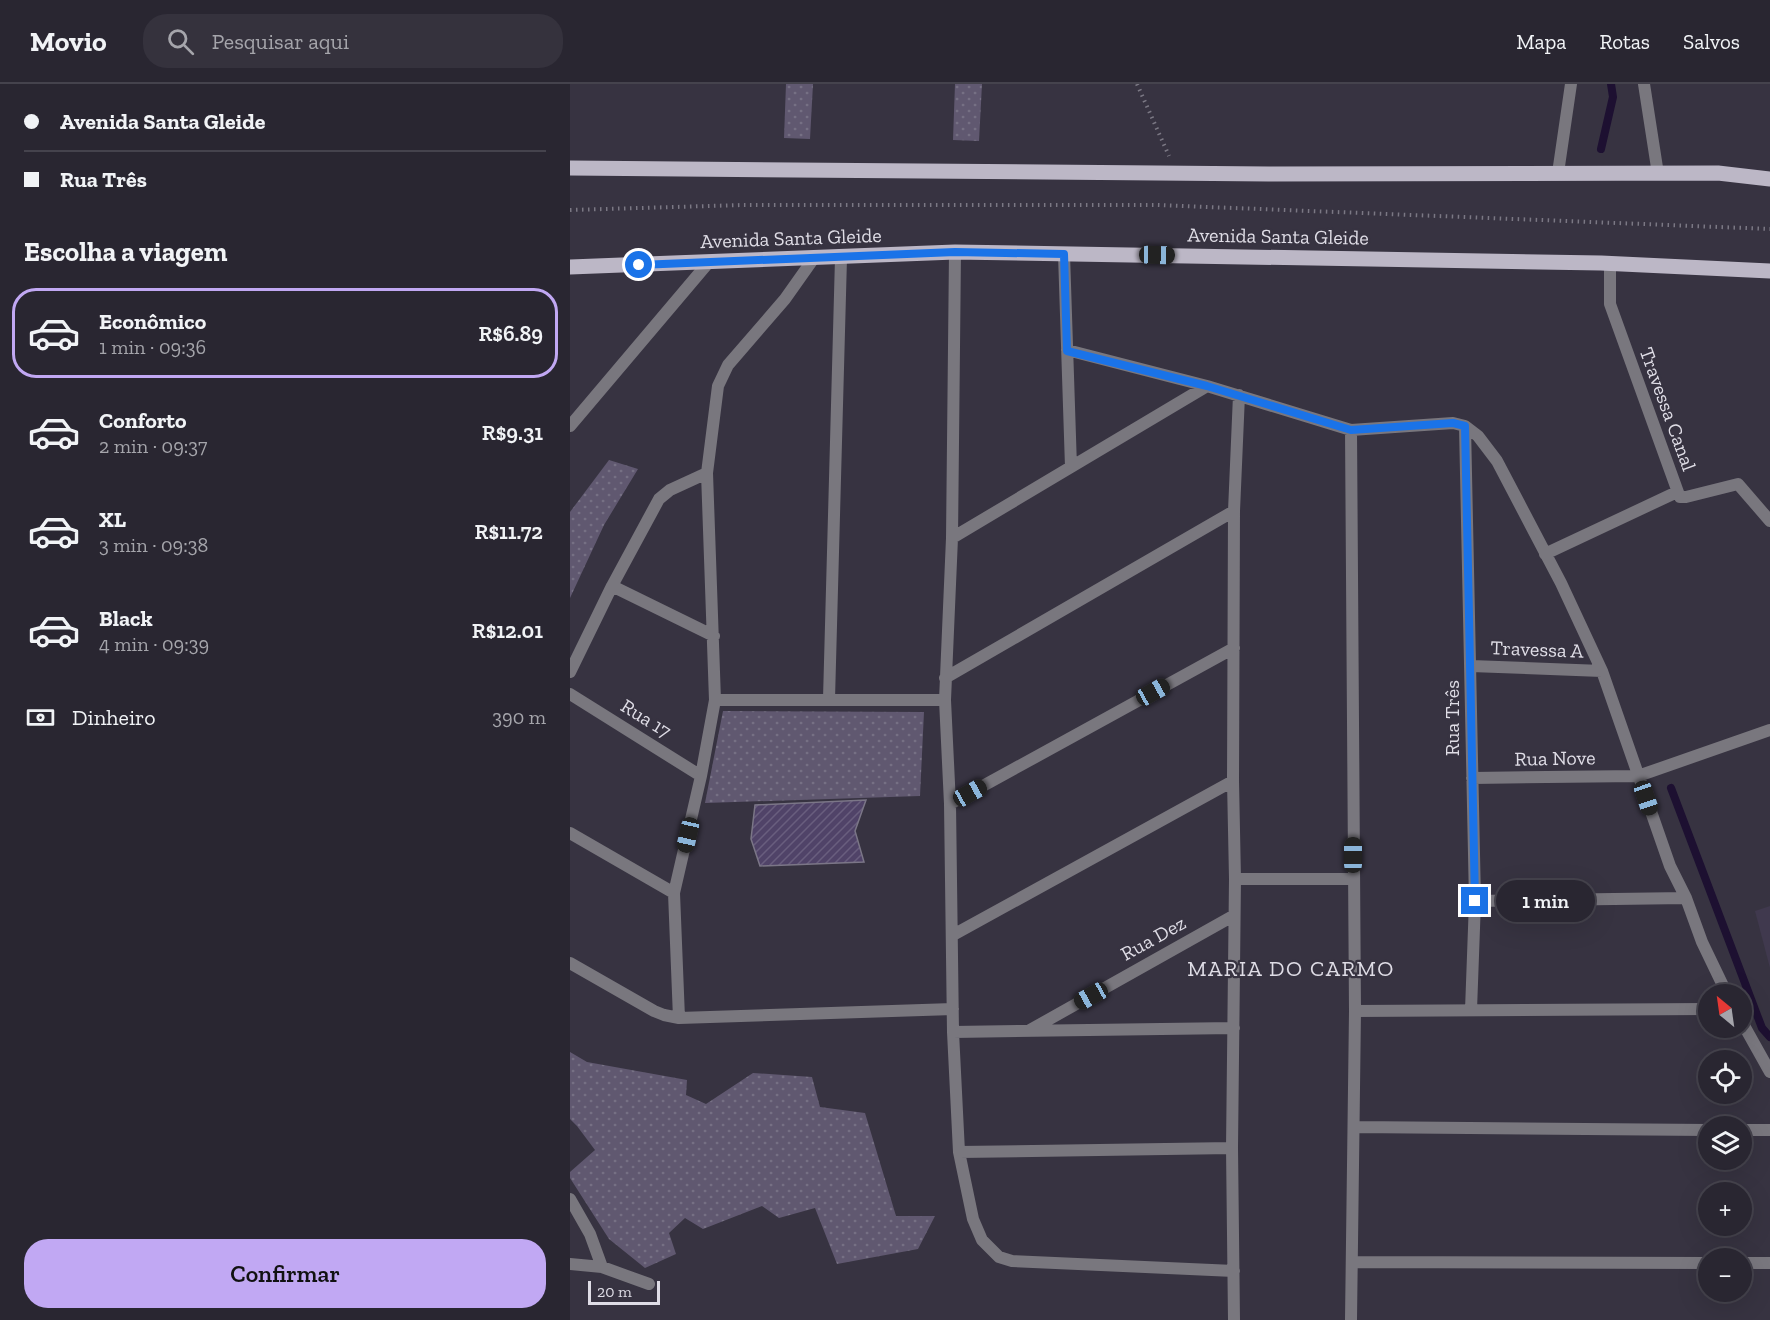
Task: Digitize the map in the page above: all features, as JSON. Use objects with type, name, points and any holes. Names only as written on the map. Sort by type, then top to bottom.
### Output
[{"type":"main road","points":[[570,168],[1176,173],[1718,173],[1770,180]]},
{"type":"main road","name":"Avenida Santa Gleide","points":[[570,267],[955,252],[1610,264],[1770,272]]},
{"type":"street","points":[[1558,173],[1571,84]]},
{"type":"street","points":[[1644,84],[1658,174]]},
{"type":"street","points":[[955,252],[952,538],[945,700],[950,804],[953,1032],[959,1152],[974,1219],[982,1240],[999,1257],[1012,1261],[1234,1270]]},
{"type":"street","points":[[1064,254],[1071,467]]},
{"type":"street","points":[[679,1018],[674,894],[702,776],[715,700],[707,473],[718,386],[724,372],[785,299],[814,258]]},
{"type":"street","points":[[829,699],[841,258]]},
{"type":"street","points":[[570,426],[708,263]]},
{"type":"street","name":"Travessa Canal","points":[[1610,264],[1610,304],[1680,497],[1738,484],[1770,520]]},
{"type":"street","points":[[1067,351],[1207,386],[1351,430],[1453,423],[1465,426],[1478,436],[1497,461],[1602,671],[1670,866],[1722,984]]},
{"type":"street","points":[[952,538],[1207,386]]},
{"type":"street","points":[[1234,1320],[1232,1148],[1235,879],[1234,511],[1239,395]]},
{"type":"street","name":"Rua Três","points":[[1465,426],[1472,666],[1475,901],[1471,1010]]},
{"type":"street","points":[[1351,430],[1355,1011],[1351,1320]]},
{"type":"street","points":[[570,672],[612,586],[659,499],[670,490],[707,473]]},
{"type":"street","points":[[1545,554],[1677,492]]},
{"type":"street","points":[[945,678],[1234,511]]},
{"type":"street","points":[[612,586],[714,636]]},
{"type":"street","points":[[950,804],[1234,648]]},
{"type":"street","name":"Travessa A","points":[[1472,666],[1602,671]]},
{"type":"street","name":"Rua 17","points":[[570,694],[702,776]]},
{"type":"street","points":[[715,700],[945,700]]},
{"type":"street","name":"Rua Nove","points":[[1472,778],[1638,776],[1770,730]]},
{"type":"street","points":[[953,936],[1233,781]]},
{"type":"street","points":[[570,833],[674,894]]},
{"type":"street","points":[[1235,879],[1353,879]]},
{"type":"street","points":[[1475,901],[1686,898]]},
{"type":"street","name":"Rua Dez","points":[[1030,1030],[1233,916]]},
{"type":"street","points":[[570,963],[654,1011],[679,1018],[953,1009]]},
{"type":"street","points":[[1355,1011],[1698,1009]]},
{"type":"street","points":[[953,1032],[1234,1028]]},
{"type":"street","points":[[1751,1038],[1770,1072]]},
{"type":"street","points":[[1354,1127],[1698,1130]]},
{"type":"street","points":[[1752,1130],[1770,1130]]},
{"type":"street","points":[[959,1152],[1232,1148]]},
{"type":"street","points":[[570,1199],[590,1234],[602,1267]]},
{"type":"street","points":[[1352,1262],[1698,1263]]},
{"type":"street","points":[[1752,1263],[1770,1263]]},
{"type":"street","points":[[570,1264],[602,1267],[650,1284]]},
{"type":"path","points":[[1137,84],[1176,173]]},
{"type":"path","points":[[570,210],[743,206],[1158,205],[1770,229]]},
{"type":"shaded area","points":[[786,84],[813,84],[810,139],[784,138]]},
{"type":"shaded area","points":[[955,84],[982,84],[979,141],[953,140]]},
{"type":"shaded area","points":[[609,460],[638,469],[604,525],[570,598],[570,512]]},
{"type":"shaded area","points":[[723,711],[924,712],[920,796],[705,803]]},
{"type":"shaded area","points":[[1770,906],[1770,968],[1755,911]]},
{"type":"shaded area","points":[[570,1052],[587,1062],[687,1080],[686,1095],[706,1104],[753,1073],[812,1077],[820,1107],[865,1113],[896,1216],[935,1216],[918,1249],[837,1264],[815,1208],[779,1218],[762,1206],[703,1229],[685,1218],[669,1233],[676,1254],[645,1268],[609,1239],[570,1178],[570,1172],[595,1150],[570,1119]]},
{"type":"building","points":[[866,800],[855,831],[864,862],[760,866],[751,839],[755,805]]},
{"type":"waterway","points":[[1601,149],[1613,97],[1611,84]]},
{"type":"waterway","points":[[1671,788],[1762,1028],[1770,1037]]},
{"type":"district","name":"MARIA DO CARMO","points":[[1291,968]]},
{"type":"route","points":[[639,265],[955,252],[1064,254],[1067,351],[1207,386],[1351,430],[1453,423],[1465,426],[1472,666],[1475,901]]}]
